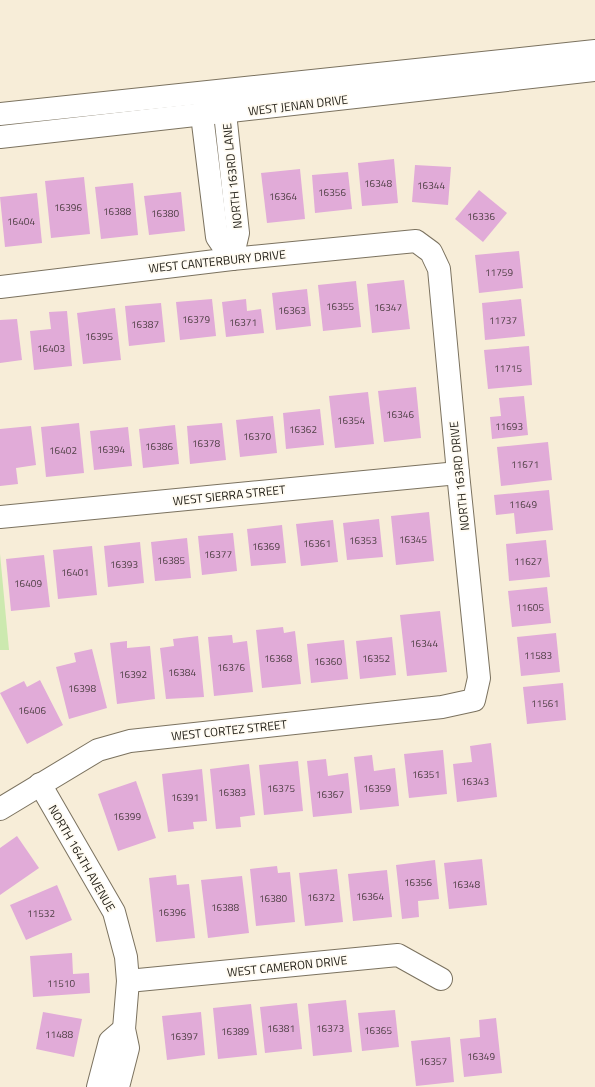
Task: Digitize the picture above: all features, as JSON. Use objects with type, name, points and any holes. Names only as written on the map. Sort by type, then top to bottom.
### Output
[{"type":"street","name":"WEST JENAN DRIVE","points":[[0,114],[595,51]]},
{"type":"street","name":"WEST JENAN DRIVE","points":[[0,137],[225,113],[595,70]]},
{"type":"street","name":"NORTH 163RD LANE","points":[[211,92],[225,113],[238,233],[232,259]]},
{"type":"street","name":"NORTH 163RD LANE","points":[[211,92],[202,115],[217,237],[232,259]]},
{"type":"street","name":"WEST CANTERBURY DRIVE","points":[[0,287],[232,259],[416,240],[431,252]]},
{"type":"street","name":"NORTH 163RD DRIVE","points":[[431,252],[439,269],[479,678],[474,700]]},
{"type":"street","name":"WEST SIERRA STREET","points":[[0,517],[458,473]]},
{"type":"street","name":"WEST CORTEZ STREET","points":[[0,809],[98,750],[130,741],[442,707],[474,700]]},
{"type":"street","name":"NORTH 164TH AVENUE","points":[[40,784],[114,912],[126,957],[128,981],[124,1029],[128,1048],[118,1087]]},
{"type":"street","name":"WEST CAMERON DRIVE","points":[[128,981],[398,955],[441,979]]},
{"type":"street","points":[[98,1087],[110,1041],[124,1029]]},
{"type":"green space","points":[[0,554],[9,650],[0,650]]},
{"type":"building","points":[[394,159],[398,203],[362,206],[358,163]]},
{"type":"building","points":[[415,165],[451,167],[448,205],[412,202]]},
{"type":"building","points":[[300,169],[305,219],[267,223],[261,173]]},
{"type":"building","points":[[348,172],[352,209],[315,213],[312,175]]},
{"type":"building","points":[[84,177],[90,234],[51,238],[45,181]]},
{"type":"building","points":[[133,183],[138,235],[101,239],[95,187]]},
{"type":"building","points":[[479,190],[507,213],[483,242],[455,219]]},
{"type":"building","points":[[181,192],[185,231],[149,235],[144,196]]},
{"type":"building","points":[[37,193],[42,243],[5,247],[0,197]]},
{"type":"building","points":[[519,251],[523,288],[479,293],[475,255]]},
{"type":"building","points":[[404,280],[410,329],[372,333],[367,284]]},
{"type":"building","points":[[356,281],[361,327],[323,331],[318,285]]},
{"type":"building","points":[[307,289],[311,326],[276,330],[272,293]]},
{"type":"building","points":[[212,299],[216,336],[180,340],[176,302]]},
{"type":"building","points":[[246,299],[247,311],[261,309],[264,333],[226,337],[222,302]]},
{"type":"building","points":[[521,299],[525,336],[485,340],[482,303]]},
{"type":"building","points":[[161,303],[165,342],[129,346],[125,306]]},
{"type":"building","points":[[115,308],[121,360],[83,364],[77,313]]},
{"type":"building","points":[[67,311],[72,366],[34,370],[30,331],[51,329],[49,312]]},
{"type":"building","points":[[17,319],[22,360],[0,363],[0,320]]},
{"type":"building","points":[[529,346],[532,385],[488,389],[484,350]]},
{"type":"building","points":[[416,387],[421,438],[384,442],[378,391]]},
{"type":"building","points":[[368,392],[374,444],[335,448],[329,396]]},
{"type":"building","points":[[524,396],[528,435],[492,439],[490,417],[501,416],[499,398]]},
{"type":"building","points":[[320,409],[324,445],[286,449],[283,413]]},
{"type":"building","points":[[273,416],[277,453],[240,457],[236,420]]},
{"type":"building","points":[[79,423],[84,473],[46,477],[41,427]]},
{"type":"building","points":[[222,423],[226,460],[190,464],[187,426]]},
{"type":"building","points":[[175,425],[179,464],[143,468],[139,429]]},
{"type":"building","points":[[31,426],[36,465],[16,468],[18,484],[0,486],[0,429]]},
{"type":"building","points":[[128,427],[132,466],[94,470],[90,431]]},
{"type":"building","points":[[548,442],[552,480],[501,486],[497,447]]},
{"type":"building","points":[[549,490],[553,530],[516,534],[514,513],[496,515],[494,495]]},
{"type":"building","points":[[429,512],[434,561],[396,565],[391,516]]},
{"type":"building","points":[[379,519],[383,557],[347,560],[343,523]]},
{"type":"building","points":[[333,520],[338,562],[301,566],[296,524]]},
{"type":"building","points":[[282,525],[286,563],[251,566],[247,529]]},
{"type":"building","points":[[233,533],[237,571],[202,575],[198,536]]},
{"type":"building","points":[[187,538],[191,578],[155,581],[151,542]]},
{"type":"building","points":[[546,540],[550,577],[509,581],[506,544]]},
{"type":"building","points":[[140,542],[144,583],[108,587],[104,546]]},
{"type":"building","points":[[92,546],[97,595],[58,599],[53,550]]},
{"type":"building","points":[[44,555],[50,607],[11,611],[6,559]]},
{"type":"building","points":[[547,587],[551,623],[512,627],[508,591]]},
{"type":"building","points":[[440,611],[447,672],[407,676],[400,615]]},
{"type":"building","points":[[283,627],[284,633],[295,631],[301,684],[262,688],[256,630]]},
{"type":"building","points":[[556,633],[560,672],[521,676],[517,637]]},
{"type":"building","points":[[232,635],[233,643],[247,641],[253,692],[214,696],[208,637]]},
{"type":"building","points":[[198,636],[204,697],[166,699],[160,648],[174,646],[173,639]]},
{"type":"building","points":[[392,637],[396,675],[360,679],[356,641]]},
{"type":"building","points":[[344,640],[348,679],[311,683],[307,644]]},
{"type":"building","points":[[127,641],[127,648],[150,646],[155,699],[117,704],[110,643]]},
{"type":"building","points":[[92,649],[107,708],[69,719],[56,667],[76,662],[74,653]]},
{"type":"building","points":[[40,680],[63,725],[27,744],[0,693],[24,681],[27,687]]},
{"type":"building","points":[[563,683],[566,720],[527,724],[523,687]]},
{"type":"building","points":[[491,743],[497,797],[457,802],[453,764],[472,762],[470,746]]},
{"type":"building","points":[[443,750],[447,794],[409,798],[404,754]]},
{"type":"building","points":[[372,755],[374,771],[395,768],[399,806],[360,810],[354,757]]},
{"type":"building","points":[[326,759],[328,776],[348,773],[352,813],[313,817],[307,761]]},
{"type":"building","points":[[298,761],[303,811],[264,815],[259,765]]},
{"type":"building","points":[[249,764],[255,815],[240,817],[241,827],[216,829],[210,769]]},
{"type":"building","points":[[202,769],[207,821],[193,822],[194,829],[168,832],[162,774]]},
{"type":"building","points":[[136,781],[156,838],[118,851],[98,794]]},
{"type":"building","points":[[17,836],[39,868],[0,895],[0,848]]},
{"type":"building","points":[[482,859],[487,905],[449,909],[444,863]]},
{"type":"building","points":[[435,860],[439,899],[418,901],[419,917],[402,919],[396,865]]},
{"type":"building","points":[[277,866],[278,873],[290,872],[295,922],[256,926],[250,869]]},
{"type":"building","points":[[337,869],[343,922],[305,926],[299,873]]},
{"type":"building","points":[[387,870],[392,917],[353,921],[348,874]]},
{"type":"building","points":[[176,875],[177,885],[189,884],[195,938],[156,942],[149,878]]},
{"type":"building","points":[[242,876],[249,933],[208,938],[201,880]]},
{"type":"building","points":[[57,885],[72,920],[26,940],[10,905]]},
{"type":"building","points":[[72,953],[73,974],[89,973],[90,993],[33,997],[30,956]]},
{"type":"building","points":[[346,1000],[352,1052],[313,1056],[308,1004]]},
{"type":"building","points":[[297,1003],[302,1049],[265,1053],[260,1007]]},
{"type":"building","points":[[251,1004],[257,1055],[218,1059],[213,1008]]},
{"type":"building","points":[[395,1010],[399,1047],[362,1051],[358,1013]]},
{"type":"building","points":[[43,1012],[82,1019],[74,1057],[36,1049]]},
{"type":"building","points":[[201,1012],[205,1055],[167,1060],[162,1016]]},
{"type":"building","points":[[496,1018],[502,1073],[464,1077],[460,1039],[480,1037],[479,1020]]},
{"type":"building","points":[[450,1037],[454,1082],[416,1086],[411,1041]]}]
